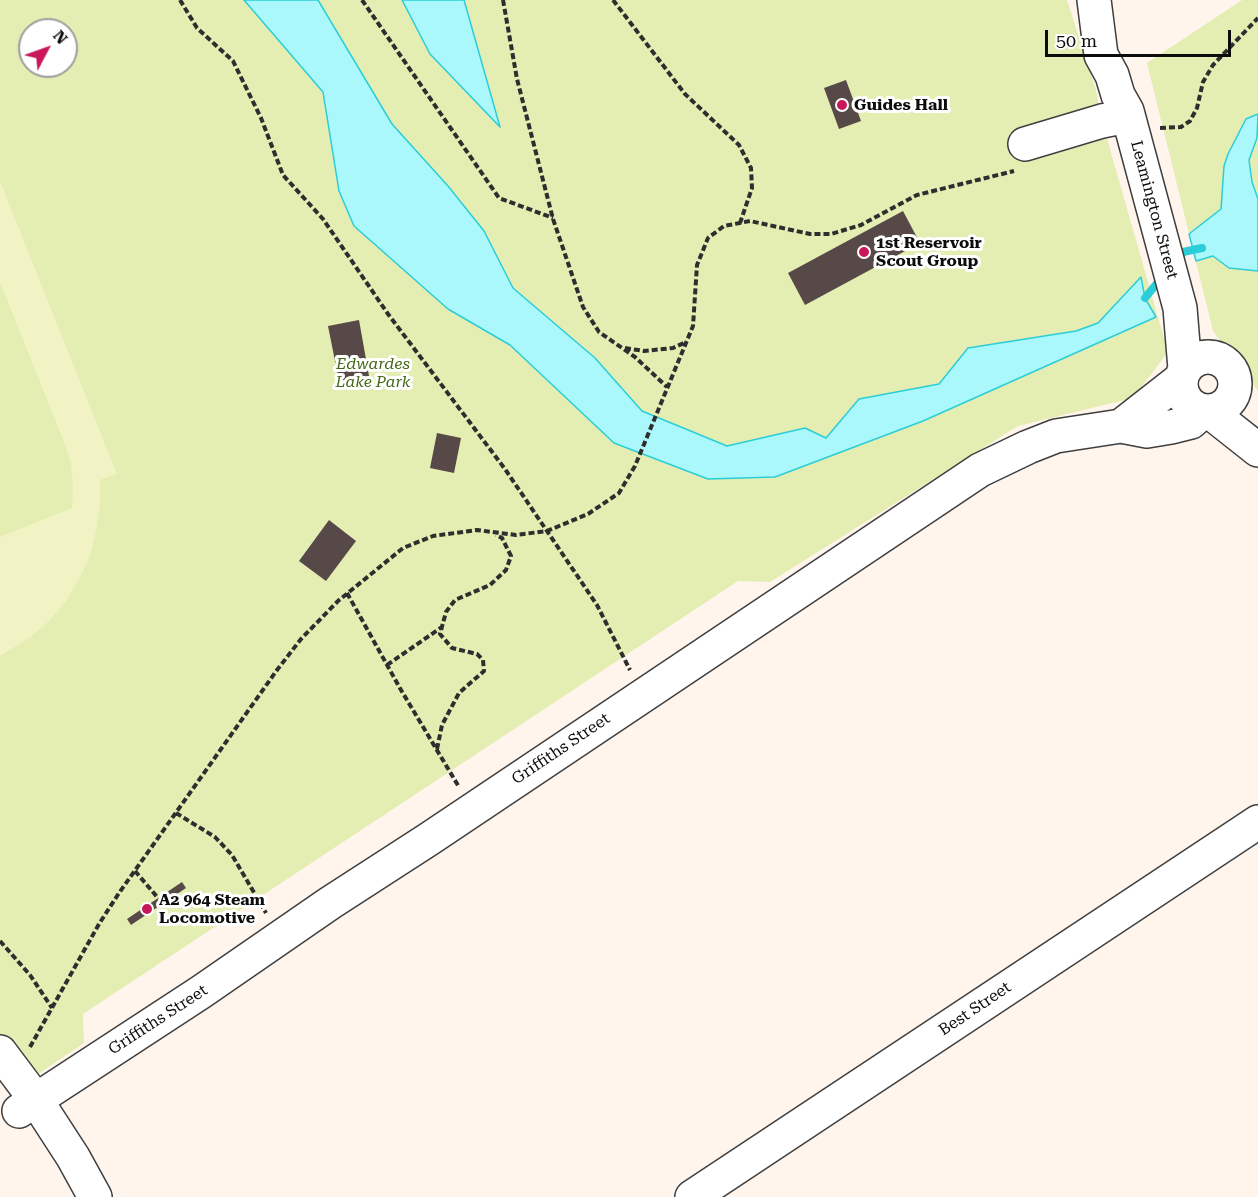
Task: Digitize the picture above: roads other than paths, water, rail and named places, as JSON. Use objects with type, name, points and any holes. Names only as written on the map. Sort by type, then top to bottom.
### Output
[{"type":"street","name":"Leamington Street","points":[[1095,0],[1101,55],[1112,75],[1127,114],[1180,308],[1193,368]]},
{"type":"street","points":[[1024,144],[1127,114]]},
{"type":"street","points":[[1258,434],[1235,387],[1232,372],[1221,360],[1193,368],[1181,386],[1185,400],[1196,409],[1206,411],[1258,450]]},
{"type":"street","name":"Griffiths Street","points":[[1121,426],[1193,368]]},
{"type":"street","points":[[1206,411],[1224,406],[1229,401],[1235,387]]},
{"type":"street","name":"Griffiths Street","points":[[27,1105],[201,992],[980,470],[1056,436],[1121,426],[1147,430],[1171,427],[1191,422],[1206,411]]},
{"type":"street","name":"Best Street","points":[[692,1197],[1258,822]]},
{"type":"street","points":[[14,1052],[27,1105],[70,1188],[78,1197]]},
{"type":"street","points":[[0,1083],[27,1105],[73,1157],[95,1197]]},
{"type":"water","points":[[244,0],[318,0],[392,124],[448,186],[484,231],[513,288],[595,358],[642,411],[727,446],[805,428],[826,438],[859,399],[939,384],[968,348],[1076,331],[1098,323],[1141,277],[1145,298],[1156,317],[923,421],[775,477],[708,479],[614,443],[510,345],[448,309],[354,226],[339,191],[323,92]]},
{"type":"water","points":[[402,0],[464,0],[500,127],[430,54]]},
{"type":"water","points":[[1258,114],[1257,138],[1249,160],[1252,182],[1258,199],[1258,271],[1229,268],[1213,256],[1196,261],[1189,234],[1221,209],[1224,166],[1228,154],[1246,119]]},
{"type":"waterway","points":[[1177,260],[1183,252],[1202,248]]},
{"type":"waterway","points":[[1145,298],[1163,276]]},
{"type":"place","name":"Guides Hall","points":[[842,105]]},
{"type":"place","name":"1st Reservoir Scout Group","points":[[864,252]]},
{"type":"place","name":"A2 964 Steam Locomotive","points":[[147,909]]},
{"type":"park label","name":"Edwardes Lake Park","points":[[373,373]]}]
